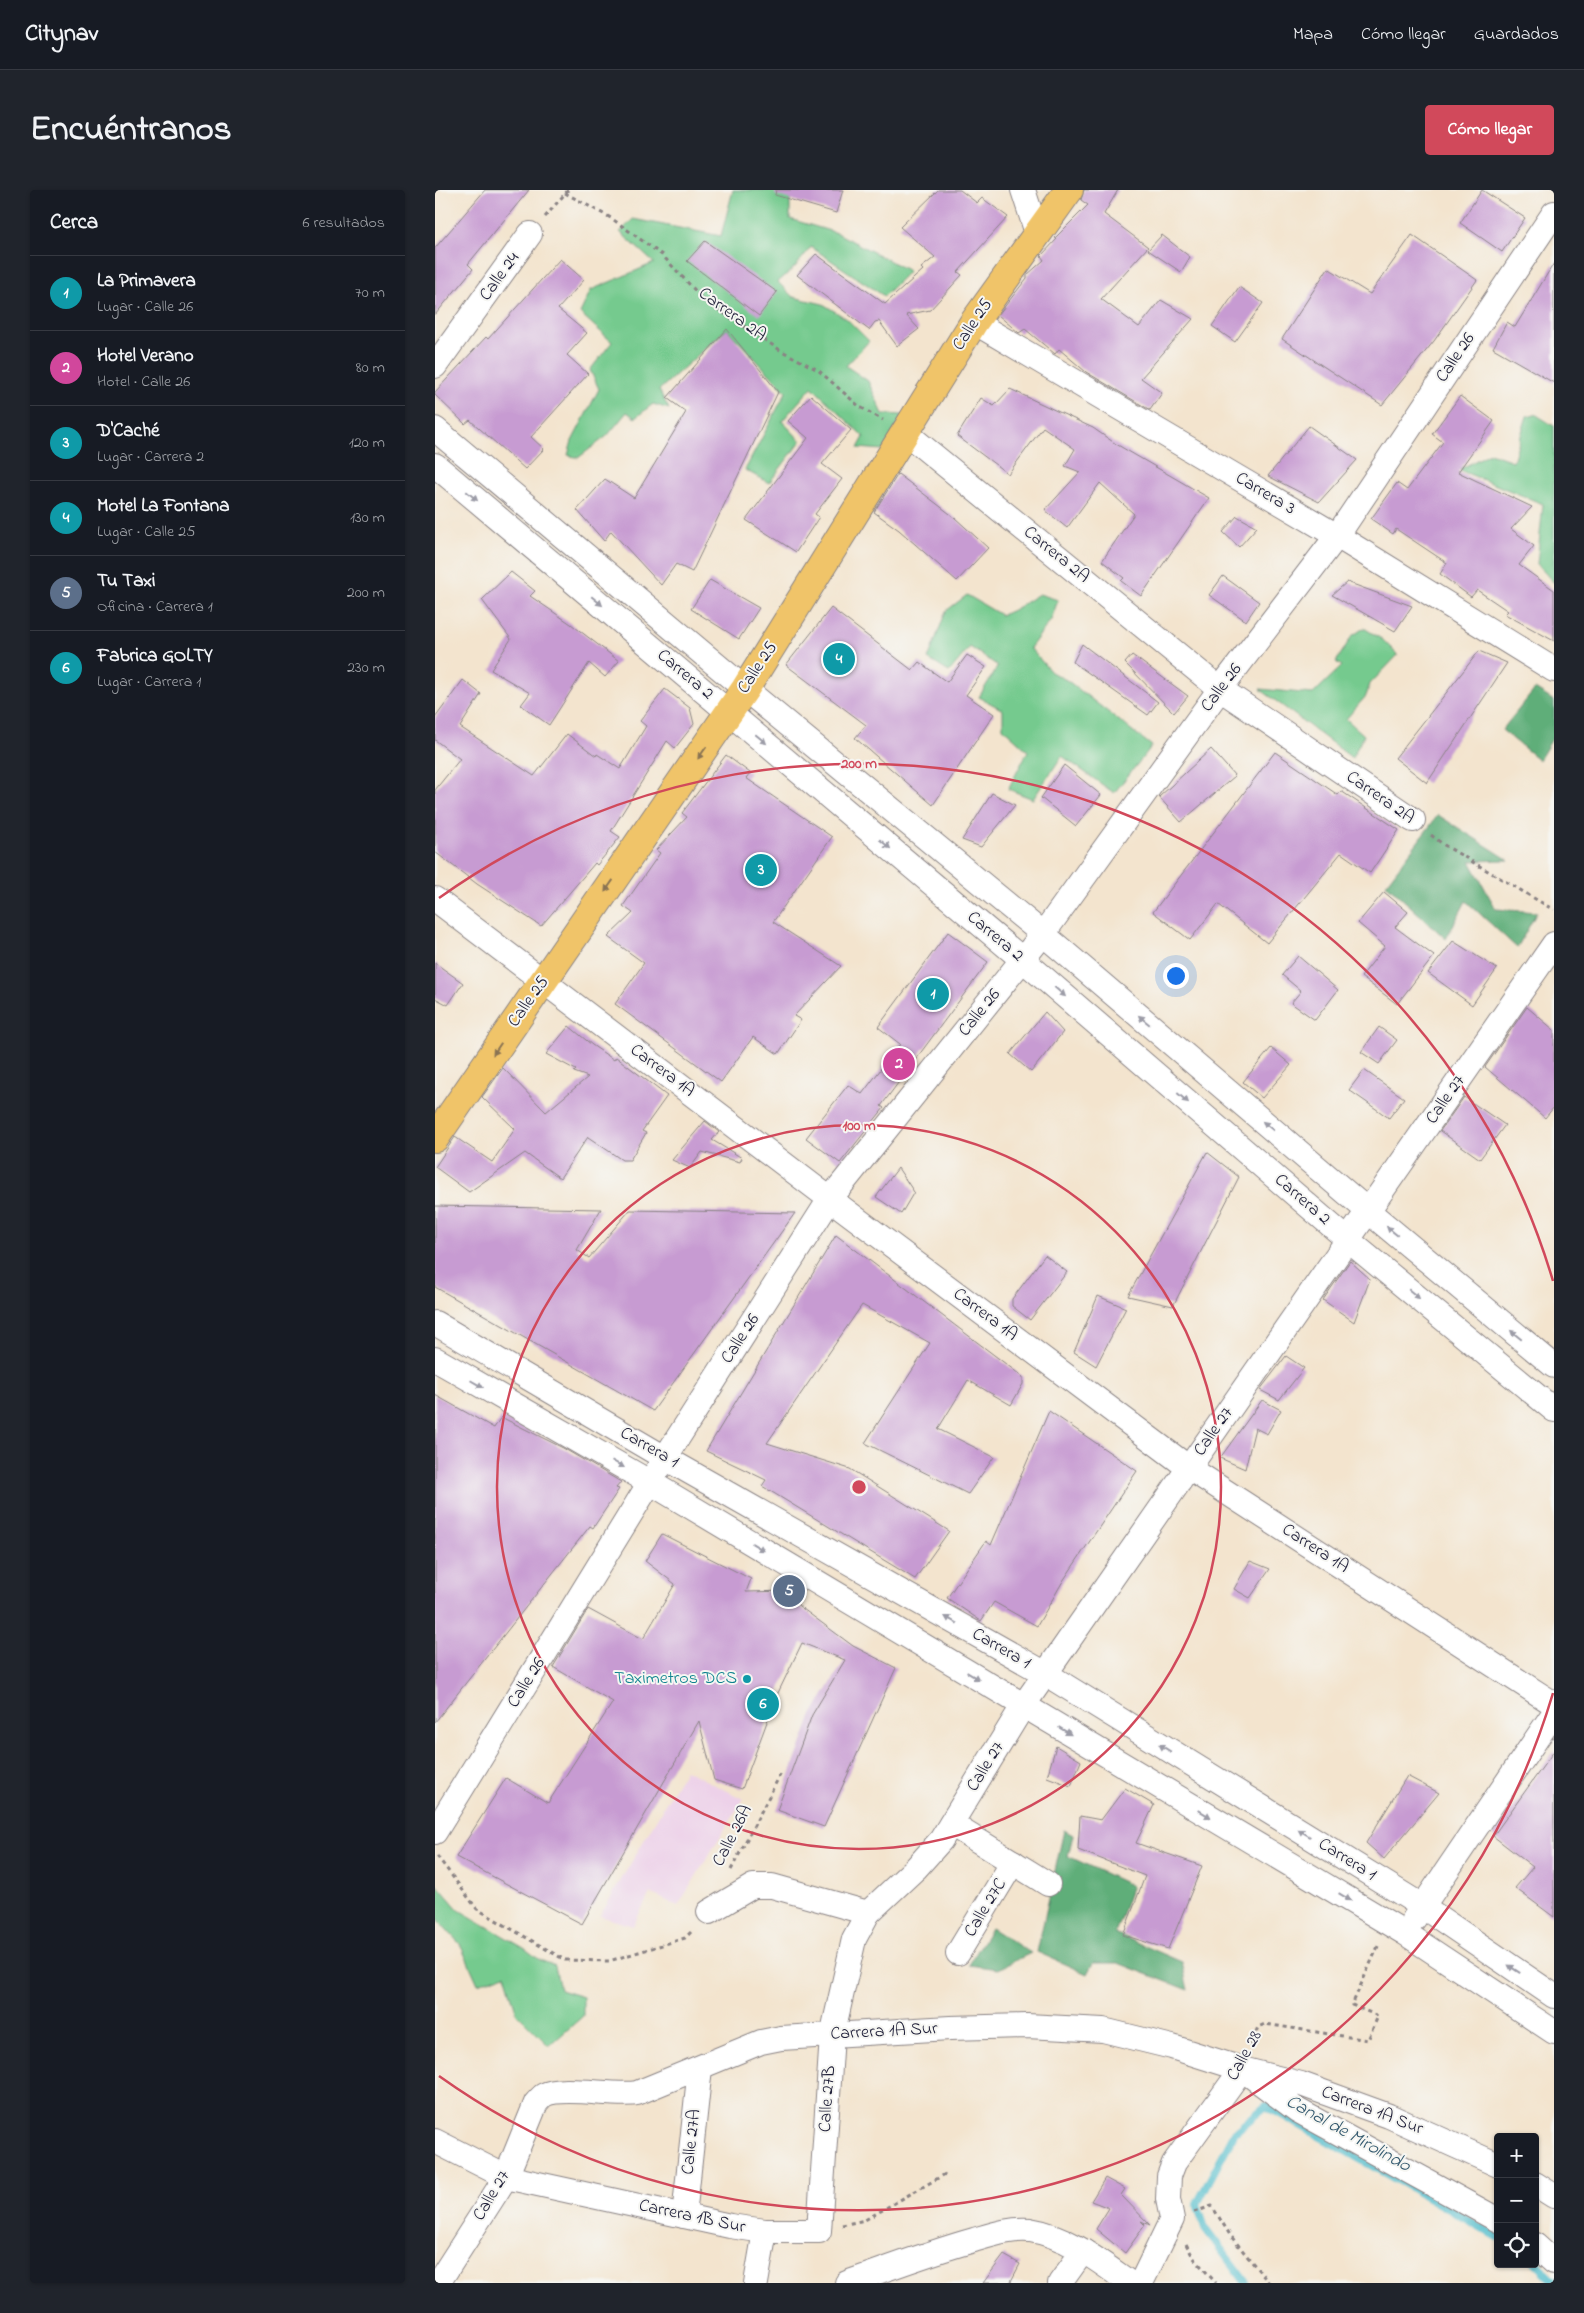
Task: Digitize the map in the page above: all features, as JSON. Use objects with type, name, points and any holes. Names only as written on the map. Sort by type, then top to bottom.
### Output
[{"type":"main road","name":"Calle 25","points":[[435,1138],[745,689],[907,433],[974,322],[1069,190]]},
{"type":"street","points":[[1023,190],[1037,234]]},
{"type":"street","name":"Calle 26","points":[[435,1832],[665,1458],[830,1199],[1043,934],[1220,689],[1337,536],[1554,213]]},
{"type":"street","name":"Calle 24","points":[[435,366],[530,234]]},
{"type":"street","name":"Carrera 3","points":[[974,322],[1337,536],[1554,670]]},
{"type":"street","name":"Carrera 2","points":[[435,429],[745,689],[1043,934],[1368,1211],[1551,1363]]},
{"type":"street","name":"Carrera 2A","points":[[907,433],[1220,689],[1413,820]]},
{"type":"street","name":"Carrera 2","points":[[435,464],[1023,960],[1348,1240],[1554,1410]]},
{"type":"street","name":"Carrera 1A","points":[[435,899],[830,1199],[1189,1468],[1554,1704]]},
{"type":"street","name":"Calle 27","points":[[868,1913],[916,1868],[941,1840],[1023,1706],[1552,951]]},
{"type":"street","name":"Carrera 1","points":[[435,1323],[665,1458],[1046,1674],[1422,1906],[1554,1996]]},
{"type":"street","name":"Carrera 1","points":[[435,1360],[651,1483],[1397,1928],[1554,2032]]},
{"type":"street","points":[[1529,1389],[1551,1363]]},
{"type":"street","points":[[1397,1928],[1422,1906],[1554,1713]]},
{"type":"street","points":[[951,1824],[1048,1884]]},
{"type":"street","name":"Calle 27C","points":[[958,1953],[1013,1862]]},
{"type":"street","points":[[709,1912],[753,1886],[772,1886],[868,1913]]},
{"type":"street","name":"Calle 27B","points":[[819,2230],[832,2036],[854,1939],[868,1913]]},
{"type":"street","name":"Carrera 1A Sur","points":[[536,2103],[545,2095],[557,2091],[625,2095],[637,2093],[761,2042],[804,2036],[1027,2026],[1103,2030],[1172,2047],[1242,2069],[1301,2084],[1389,2116],[1494,2163]]},
{"type":"street","name":"Calle 27A","points":[[684,2216],[700,2068]]},
{"type":"street","name":"Carrera 1A Sur","points":[[1242,2069],[1297,2110],[1494,2218]]},
{"type":"street","name":"Calle 28","points":[[1181,2216],[1168,2199],[1169,2176],[1174,2162],[1242,2069]]},
{"type":"street","name":"Calle 27","points":[[438,2283],[506,2176],[536,2103]]},
{"type":"street","name":"Carrera 1B Sur","points":[[435,2141],[506,2176],[684,2216],[765,2231],[819,2230]]},
{"type":"street","points":[[1539,2187],[1554,2196]]},
{"type":"street","points":[[1141,2283],[1181,2216]]},
{"type":"street","points":[[847,2283],[939,2250],[997,2233],[1029,2230],[1057,2238],[1083,2251],[1131,2283]]},
{"type":"street","points":[[756,2283],[765,2231]]},
{"type":"street","points":[[1539,2249],[1554,2262]]},
{"type":"street","points":[[1060,2283],[1083,2251]]},
{"type":"path","name":"Calle 24","points":[[530,234],[567,192]]},
{"type":"path","name":"Carrera 2A","points":[[567,192],[611,218],[662,255],[705,300],[780,350],[818,370],[859,407],[907,433]]},
{"type":"path","name":"Carrera 2A","points":[[1413,820],[1443,845],[1554,910]]},
{"type":"path","name":"Calle 26A","points":[[727,1877],[781,1773]]},
{"type":"path","points":[[435,1853],[477,1909],[565,1960],[609,1961],[685,1938],[709,1912]]},
{"type":"path","name":"Calle 28","points":[[1242,2069],[1258,2027],[1265,2024],[1368,2040],[1378,2016],[1352,2005],[1397,1928]]},
{"type":"path","points":[[819,2230],[865,2220],[947,2173]]},
{"type":"path","points":[[1216,2283],[1193,2257],[1181,2216],[1210,2206],[1230,2235],[1269,2283]]},
{"type":"shaded area","points":[[685,1770],[743,1799],[678,1906],[650,1893],[633,1926],[600,1916]]},
{"type":"green space","points":[[733,190],[790,190],[790,219],[837,233],[909,271],[884,296],[811,247],[796,266],[778,282],[793,297],[823,304],[847,319],[869,341],[846,366],[868,381],[883,414],[903,415],[883,450],[858,448],[864,437],[812,387],[782,421],[801,441],[769,483],[745,470],[786,392],[727,329],[659,390],[669,409],[653,404],[635,418],[627,412],[607,436],[578,458],[568,455],[572,441],[599,389],[590,370],[612,342],[580,313],[591,290],[654,263],[620,232],[633,219],[721,236]]},
{"type":"green space","points":[[1535,414],[1554,426],[1554,583],[1537,564],[1543,504],[1460,469],[1490,453],[1513,461],[1527,416]]},
{"type":"green space","points":[[1039,594],[1058,600],[1051,620],[1030,648],[1051,672],[1068,681],[1152,746],[1114,793],[1062,756],[1033,799],[1008,789],[1028,751],[1003,728],[1003,710],[979,697],[998,666],[970,647],[949,672],[928,659],[946,611],[967,595],[1001,615]]},
{"type":"green space","points":[[1364,628],[1383,640],[1398,655],[1370,684],[1366,696],[1346,719],[1364,735],[1352,758],[1260,689],[1313,694],[1342,666],[1336,662],[1352,636]]},
{"type":"green space","points":[[1535,689],[1554,701],[1554,736],[1539,760],[1502,730]]},
{"type":"green space","points":[[1438,815],[1509,860],[1470,861],[1496,909],[1537,912],[1517,948],[1466,901],[1446,939],[1386,884]]},
{"type":"green space","points":[[1064,1830],[1073,1835],[1068,1856],[1132,1886],[1115,1933],[1182,1962],[1188,1990],[1118,1963],[1093,1963],[1087,1974],[1037,1952]]},
{"type":"green space","points":[[435,1882],[459,1910],[524,1948],[540,1960],[555,1966],[560,1990],[583,1997],[583,2016],[549,2046],[517,2014],[505,1974],[478,1984],[460,1944],[435,1917]]},
{"type":"green space","points":[[991,1928],[1031,1953],[998,1969],[969,1965]]},
{"type":"building","points":[[485,190],[529,190],[468,264],[473,269],[435,315],[435,248]]},
{"type":"building","points":[[776,190],[843,190],[836,213],[775,195]]},
{"type":"building","points":[[938,190],[960,190],[977,203],[982,198],[1008,217],[958,272],[962,275],[930,310],[906,315],[919,329],[897,346],[879,321],[875,322],[869,330],[797,275],[816,254],[885,304],[923,270],[921,268],[935,257],[900,227]]},
{"type":"building","points":[[1084,190],[1118,190],[1104,214],[1148,247],[1101,299],[1139,327],[1161,300],[1193,319],[1141,378],[1162,393],[1150,410],[1086,372],[1059,349],[1055,354],[1025,329],[1019,333],[998,315],[1027,278],[1027,275],[1044,260],[1041,256],[1057,239],[1055,238],[1088,205],[1081,200]]},
{"type":"building","points":[[1482,190],[1525,218],[1502,252],[1460,223]]},
{"type":"building","points":[[1162,235],[1190,257],[1181,272],[1148,250]]},
{"type":"building","points":[[1412,235],[1477,280],[1434,341],[1382,405],[1282,339],[1328,268],[1370,294]]},
{"type":"building","points":[[705,241],[777,292],[759,316],[687,261]]},
{"type":"building","points":[[560,259],[584,280],[558,309],[587,333],[567,355],[588,374],[531,437],[544,449],[525,469],[470,420],[465,424],[435,395],[435,392],[486,337],[488,339]]},
{"type":"building","points":[[1554,263],[1554,383],[1493,348],[1507,322],[1515,327]]},
{"type":"building","points":[[1239,287],[1263,303],[1235,342],[1212,326]]},
{"type":"building","points":[[727,329],[778,392],[692,572],[676,564],[661,585],[611,531],[604,541],[577,510],[605,479],[634,498],[686,412],[667,398]]},
{"type":"building","points":[[1010,389],[1093,428],[1116,444],[1209,498],[1141,596],[1121,581],[1124,578],[1102,561],[1134,514],[1100,483],[1067,528],[1045,510],[1080,472],[1065,466],[1075,449],[1043,427],[1008,474],[957,436],[981,398],[994,406]]},
{"type":"building","points":[[811,395],[851,430],[822,464],[842,479],[815,514],[819,517],[796,552],[746,520],[808,438],[788,421]]},
{"type":"building","points":[[1460,396],[1494,421],[1458,472],[1532,507],[1511,529],[1534,546],[1519,565],[1554,590],[1554,641],[1505,614],[1508,611],[1477,590],[1471,597],[1440,574],[1447,563],[1396,529],[1393,534],[1371,519],[1397,483],[1407,490],[1443,442],[1432,434]]},
{"type":"building","points":[[1309,426],[1357,460],[1319,502],[1268,476]]},
{"type":"building","points":[[898,474],[954,517],[988,548],[957,581],[899,530],[874,512]]},
{"type":"building","points":[[1237,516],[1257,527],[1239,547],[1223,532]]},
{"type":"building","points":[[511,572],[535,591],[530,596],[571,624],[619,661],[605,677],[589,663],[549,725],[521,705],[530,693],[491,670],[511,639],[482,600]]},
{"type":"building","points":[[1223,576],[1259,602],[1246,621],[1209,595]]},
{"type":"building","points":[[710,580],[759,608],[739,639],[691,609]]},
{"type":"building","points":[[1347,582],[1412,606],[1395,631],[1332,595]]},
{"type":"building","points":[[831,608],[912,670],[919,662],[947,682],[967,655],[986,667],[966,695],[994,714],[933,805],[855,738],[866,725],[786,665]]},
{"type":"building","points":[[1082,644],[1158,702],[1148,715],[1073,662]]},
{"type":"building","points":[[1479,651],[1507,663],[1427,783],[1395,758]]},
{"type":"building","points":[[1132,655],[1188,696],[1174,713],[1125,663]]},
{"type":"building","points":[[463,680],[481,694],[460,727],[534,776],[567,734],[596,756],[597,754],[620,769],[646,726],[640,721],[665,689],[690,708],[694,724],[675,748],[667,741],[611,831],[620,837],[541,926],[477,884],[435,852],[435,790],[460,759],[435,740],[435,718]]},
{"type":"building","points":[[1211,749],[1235,776],[1181,822],[1159,797]]},
{"type":"building","points":[[1275,752],[1338,795],[1341,791],[1399,830],[1370,873],[1341,853],[1267,943],[1218,904],[1190,940],[1153,912]]},
{"type":"building","points":[[726,755],[750,773],[746,778],[832,837],[773,922],[841,966],[794,1016],[801,1020],[778,1054],[753,1037],[721,1082],[615,1004],[644,963],[608,937],[633,913],[623,906],[660,853],[656,850],[687,817],[682,813]]},
{"type":"building","points":[[1064,765],[1101,795],[1076,826],[1041,798]]},
{"type":"building","points":[[992,793],[1015,805],[981,847],[962,840]]},
{"type":"building","points":[[1384,892],[1408,912],[1395,927],[1434,956],[1397,1004],[1361,977],[1385,946],[1358,923]]},
{"type":"building","points":[[948,932],[988,962],[881,1106],[884,1108],[840,1163],[806,1138],[848,1085],[862,1094],[900,1044],[878,1027]]},
{"type":"building","points":[[1453,941],[1497,969],[1472,1005],[1428,973]]},
{"type":"building","points":[[1298,956],[1338,990],[1315,1020],[1291,1003],[1301,991],[1282,975]]},
{"type":"building","points":[[435,963],[463,983],[448,1005],[435,998]]},
{"type":"building","points":[[1527,1007],[1554,1030],[1554,1107],[1545,1118],[1485,1067]]},
{"type":"building","points":[[1045,1012],[1063,1032],[1031,1072],[1010,1054]]},
{"type":"building","points":[[569,1026],[614,1060],[616,1057],[667,1096],[642,1131],[646,1133],[630,1160],[622,1160],[588,1137],[560,1178],[525,1153],[469,1192],[435,1167],[455,1137],[492,1162],[515,1129],[482,1097],[503,1068],[546,1112],[588,1077],[574,1072],[576,1070],[546,1054]]},
{"type":"building","points":[[1379,1027],[1397,1040],[1379,1064],[1361,1052]]},
{"type":"building","points":[[1271,1048],[1291,1065],[1262,1098],[1243,1082]]},
{"type":"building","points":[[1364,1070],[1404,1098],[1389,1118],[1349,1090]]},
{"type":"building","points":[[1464,1097],[1505,1125],[1480,1159],[1440,1131]]},
{"type":"building","points":[[705,1121],[719,1132],[712,1140],[742,1158],[740,1162],[702,1152],[690,1168],[672,1160]]},
{"type":"building","points":[[1207,1152],[1239,1177],[1173,1306],[1128,1296]]},
{"type":"building","points":[[898,1168],[914,1192],[901,1214],[876,1197]]},
{"type":"building","points":[[435,1206],[601,1209],[577,1250],[589,1258],[630,1210],[795,1213],[653,1411],[435,1287]]},
{"type":"building","points":[[836,1235],[1023,1377],[1023,1384],[1011,1405],[968,1380],[938,1429],[994,1457],[968,1494],[865,1443],[930,1343],[862,1305],[767,1443],[850,1469],[949,1531],[915,1579],[762,1486],[766,1480],[706,1451]]},
{"type":"building","points":[[1045,1255],[1067,1272],[1030,1320],[1012,1306],[1012,1299]]},
{"type":"building","points":[[1350,1261],[1370,1279],[1354,1322],[1323,1300]]},
{"type":"building","points":[[1098,1296],[1126,1308],[1096,1366],[1074,1352]]},
{"type":"building","points":[[1286,1356],[1304,1368],[1279,1400],[1260,1390]]},
{"type":"building","points":[[435,1395],[494,1428],[501,1417],[563,1448],[621,1482],[616,1488],[619,1489],[593,1528],[590,1526],[435,1722]]},
{"type":"building","points":[[1262,1400],[1281,1410],[1267,1434],[1255,1428],[1245,1469],[1220,1458]]},
{"type":"building","points":[[1049,1411],[1137,1471],[1063,1581],[1037,1626],[994,1602],[981,1621],[947,1598],[986,1541],[991,1545]]},
{"type":"building","points":[[662,1534],[751,1579],[746,1592],[789,1591],[799,1606],[853,1646],[896,1668],[824,1827],[777,1810],[812,1715],[845,1660],[802,1643],[777,1695],[742,1789],[714,1780],[699,1721],[582,1924],[456,1857],[506,1778],[548,1803],[613,1702],[553,1667],[588,1609],[643,1639],[675,1584],[645,1561]]},
{"type":"building","points":[[1250,1561],[1270,1569],[1250,1598],[1234,1589]]},
{"type":"building","points":[[1056,1746],[1081,1761],[1071,1786],[1047,1777]]},
{"type":"building","points":[[1554,1751],[1554,1917],[1515,1888],[1533,1867],[1493,1836]]},
{"type":"building","points":[[1407,1776],[1439,1793],[1384,1859],[1366,1843]]},
{"type":"building","points":[[1125,1788],[1154,1805],[1136,1843],[1202,1866],[1168,1949],[1123,1935],[1145,1876],[1078,1850],[1080,1816],[1101,1820]]},
{"type":"building","points":[[1105,2178],[1125,2189],[1121,2195],[1150,2225],[1141,2221],[1145,2225],[1125,2253],[1096,2229],[1109,2208],[1091,2201]]},
{"type":"building","points":[[1004,2255],[1020,2264],[1010,2283],[983,2283]]},
{"type":"waterway","name":"Canal de Mirolindo","points":[[1246,2283],[1205,2228],[1197,2204],[1235,2132],[1266,2106],[1494,2235]]},
{"type":"waterway","name":"Canal de Mirolindo","points":[[1539,2266],[1554,2281]]},
{"type":"place","name":"Motel La Fontana","points":[[839,659]]},
{"type":"place","name":"D'Caché","points":[[761,870]]},
{"type":"place","name":"La Primavera","points":[[933,994]]},
{"type":"place","name":"Hotel Verano","points":[[899,1064]]},
{"type":"place","name":"Tu Taxi","points":[[789,1591]]},
{"type":"place","name":"Taximetros DCS","points":[[747,1679]]},
{"type":"place","name":"Fabrica GOLTY","points":[[763,1704]]}]
